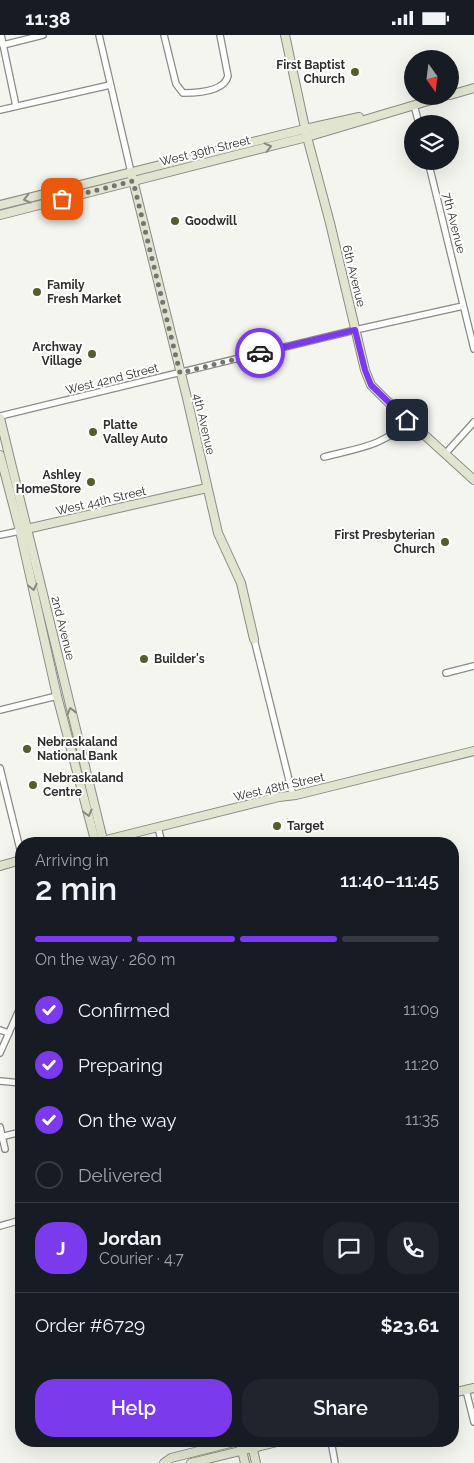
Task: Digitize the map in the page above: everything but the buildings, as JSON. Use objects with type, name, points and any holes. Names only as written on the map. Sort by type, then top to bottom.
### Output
[{"type":"main road","name":"6th Avenue","points":[[285,35],[306,133],[330,223],[365,370],[371,385],[474,480]]},
{"type":"main road","points":[[459,93],[474,89]]},
{"type":"main road","name":"West 39th Street","points":[[0,215],[414,105]]},
{"type":"main road","name":"West 39th Street","points":[[0,205],[306,133]]},
{"type":"main road","name":"4th Avenue","points":[[131,173],[218,533],[241,583],[254,639]]},
{"type":"main road","name":"2nd Avenue","points":[[0,417],[58,696],[95,837]]},
{"type":"main road","name":"2nd Avenue","points":[[0,455],[23,530],[96,837]]},
{"type":"main road","name":"West 44th Street","points":[[23,530],[208,487]]},
{"type":"main road","name":"West 48th Street","points":[[120,837],[474,751]]},
{"type":"main road","points":[[0,866],[15,862]]},
{"type":"main road","points":[[164,1463],[171,1458],[215,1447]]},
{"type":"main road","points":[[241,1447],[245,1463]]},
{"type":"main road","points":[[192,1463],[242,1451],[249,1447]]},
{"type":"main road","points":[[252,1447],[256,1463]]},
{"type":"street","points":[[1,35],[16,106]]},
{"type":"street","points":[[3,45],[43,35]]},
{"type":"street","name":"4th Avenue","points":[[99,35],[131,173]]},
{"type":"street","points":[[164,35],[176,84],[182,93],[196,93],[224,84],[227,80],[228,76],[220,35]]},
{"type":"street","points":[[0,110],[110,85]]},
{"type":"street","points":[[414,105],[417,115]]},
{"type":"street","name":"7th Avenue","points":[[430,170],[474,349]]},
{"type":"street","name":"West 42nd Street","points":[[0,417],[355,330],[463,306]]},
{"type":"street","points":[[324,457],[374,445],[387,438],[407,420]]},
{"type":"street","points":[[445,454],[474,423]]},
{"type":"street","name":"West 44th Street","points":[[0,535],[23,530]]},
{"type":"street","points":[[254,639],[293,796]]},
{"type":"street","points":[[446,673],[474,666]]},
{"type":"street","points":[[0,710],[58,696]]},
{"type":"street","points":[[0,768],[17,837]]},
{"type":"street","points":[[158,827],[160,837]]},
{"type":"street","points":[[0,1053],[14,1020]]},
{"type":"street","points":[[0,1029],[9,1033]]},
{"type":"street","points":[[0,1081],[15,1082]]},
{"type":"street","points":[[0,1127],[5,1149]]},
{"type":"street","points":[[1,1137],[15,1134]]},
{"type":"street","points":[[0,1226],[15,1222]]},
{"type":"street","points":[[470,1389],[474,1422]]},
{"type":"street","points":[[332,1447],[335,1463]]},
{"type":"way so far","points":[[62,199],[133,181],[180,373],[260,353]]},
{"type":"place","name":"First Baptist Church","points":[[355,72]]},
{"type":"place","name":"Goodwill","points":[[175,221]]},
{"type":"place","name":"Family Fresh Market","points":[[37,292]]},
{"type":"place","name":"Archway Village","points":[[92,354]]},
{"type":"place","name":"Platte Valley Auto","points":[[93,432]]},
{"type":"place","name":"Ashley HomeStore","points":[[91,482]]},
{"type":"place","name":"First Presbyterian Church","points":[[445,542]]},
{"type":"place","name":"Builder's","points":[[144,659]]},
{"type":"place","name":"Nebraskaland National Bank","points":[[27,749]]},
{"type":"place","name":"Nebraskaland Centre","points":[[33,785]]},
{"type":"place","name":"Target","points":[[277,826]]},
{"type":"route","points":[[260,353],[355,330],[365,370],[371,385],[407,420]]}]
